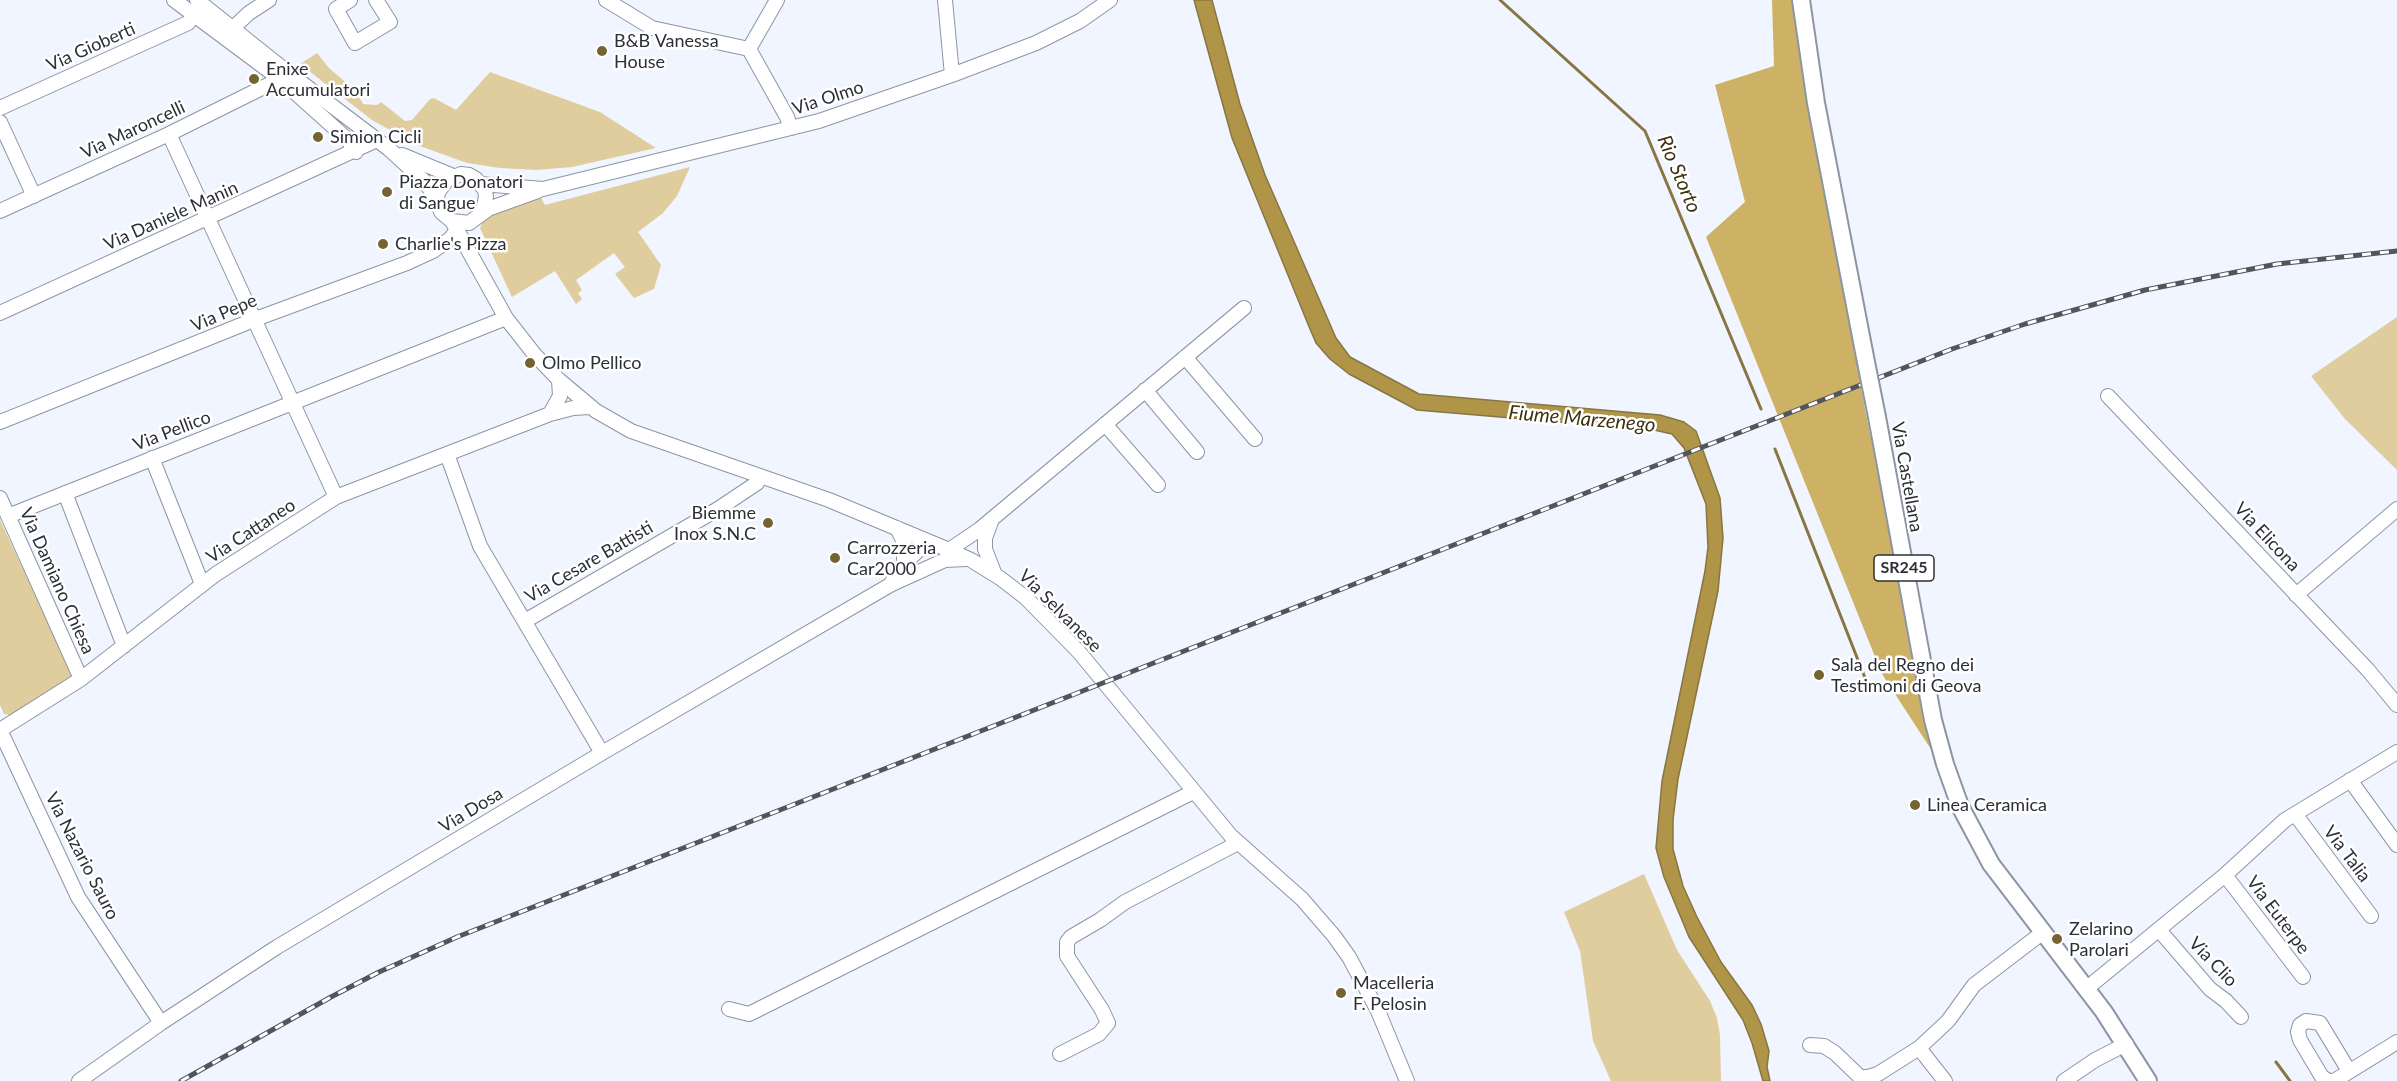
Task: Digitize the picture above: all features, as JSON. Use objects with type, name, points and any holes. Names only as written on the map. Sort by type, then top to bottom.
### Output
[{"type":"main road","name":"Via Castellana","points":[[1801,0],[1815,103],[1933,720],[1951,781],[1970,828],[1991,864],[2126,1044],[2148,1081]]},
{"type":"street","name":"Via Olmo","points":[[174,0],[383,145],[422,179],[437,199],[441,212],[454,226],[543,189],[791,128],[952,75],[1036,43],[1080,21],[1110,0]]},
{"type":"street","name":"Via Olmo","points":[[197,0],[233,28],[283,75],[348,140],[356,152]]},
{"type":"street","points":[[233,28],[249,13],[269,0]]},
{"type":"street","points":[[350,0],[336,9],[355,42],[390,22],[376,0]]},
{"type":"street","points":[[606,0],[652,28],[749,49],[791,128]]},
{"type":"street","points":[[749,49],[777,0]]},
{"type":"street","points":[[945,0],[952,75]]},
{"type":"street","name":"Via Gioberti","points":[[0,108],[188,23],[194,16]]},
{"type":"street","name":"Via Maroncelli","points":[[0,211],[169,134],[283,75]]},
{"type":"street","points":[[0,122],[34,196]]},
{"type":"street","points":[[169,134],[336,497]]},
{"type":"street","name":"Via Olmo","points":[[383,145],[453,176],[469,175],[482,184],[543,189]]},
{"type":"street","name":"Via Daniele Manin","points":[[0,313],[356,152],[383,145]]},
{"type":"street","points":[[437,199],[442,185],[453,176]]},
{"type":"street","points":[[480,215],[486,197],[482,184]]},
{"type":"street","name":"Via Selvanese","points":[[480,215],[473,237],[495,296]]},
{"type":"street","name":"Via Selvanese","points":[[454,226],[506,318],[535,355],[590,407],[631,431],[760,476],[949,549],[995,574],[1026,598],[1079,652],[1193,792],[1238,843],[1302,899],[1334,936],[1358,973],[1378,1011],[1407,1081]]},
{"type":"street","name":"Via Pepe","points":[[0,422],[255,320],[407,263],[433,251],[450,239],[454,226]]},
{"type":"street","points":[[949,549],[993,518],[1244,308]]},
{"type":"street","name":"Via Pellico","points":[[9,516],[506,318]]},
{"type":"street","points":[[1185,357],[1255,439]]},
{"type":"street","points":[[550,414],[560,396],[559,380]]},
{"type":"street","points":[[1145,390],[1197,452]]},
{"type":"street","name":"Via Elicona","points":[[2108,396],[2368,670],[2397,705]]},
{"type":"street","name":"Via Cattaneo","points":[[550,414],[578,397]]},
{"type":"street","name":"Via Cattaneo","points":[[0,730],[81,679],[202,584],[336,497],[550,414],[573,408],[590,407]]},
{"type":"street","points":[[1105,424],[1158,485]]},
{"type":"street","name":"Via Cesare Battisti","points":[[447,454],[480,546],[602,753]]},
{"type":"street","points":[[152,458],[202,584]]},
{"type":"street","name":"Via Cesare Battisti","points":[[525,621],[717,509],[757,483],[760,476]]},
{"type":"street","points":[[64,493],[124,646]]},
{"type":"street","name":"Via Damiano Chiesa","points":[[0,498],[81,679]]},
{"type":"street","points":[[2296,595],[2397,509]]},
{"type":"street","points":[[993,518],[985,538],[985,549],[995,574]]},
{"type":"street","points":[[897,528],[904,542],[904,564]]},
{"type":"street","points":[[890,585],[904,564],[928,541]]},
{"type":"street","points":[[918,574],[927,560],[928,541]]},
{"type":"street","name":"Via Dosa","points":[[79,1081],[161,1023],[277,947],[602,753],[890,585],[951,559],[971,560]]},
{"type":"street","name":"Via Nazario Sauro","points":[[0,730],[78,897],[161,1023]]},
{"type":"street","points":[[2086,989],[2225,875],[2262,840],[2295,814],[2397,752]]},
{"type":"street","points":[[2350,780],[2397,845]]},
{"type":"street","points":[[729,1009],[749,1014],[1193,792]]},
{"type":"street","name":"Via Talia","points":[[2295,814],[2371,916]]},
{"type":"street","points":[[1060,1054],[1100,1034],[1108,1023],[1097,1002],[1066,956],[1067,942],[1071,937],[1125,902],[1238,843]]},
{"type":"street","name":"Via Euterpe","points":[[2225,875],[2303,977]]},
{"type":"street","name":"Via Clio","points":[[2159,930],[2210,989],[2226,1001],[2241,1017]]},
{"type":"street","points":[[1810,1045],[1824,1046],[1835,1053],[1851,1071],[1860,1077],[1878,1074],[1919,1048],[1948,1021],[1974,985],[2042,933]]},
{"type":"street","points":[[2349,1071],[2397,1042]]},
{"type":"street","points":[[2064,1081],[2095,1060],[2126,1044]]},
{"type":"street","points":[[1919,1048],[1945,1081]]},
{"type":"shaded area","points":[[1772,0],[1792,0],[1865,409],[1936,757],[1882,674],[1706,237],[1745,202],[1715,85],[1774,66]]},
{"type":"shaded area","points":[[317,53],[329,68],[356,91],[363,104],[377,105],[381,102],[405,121],[412,120],[430,99],[434,98],[456,110],[490,72],[600,112],[656,148],[572,167],[536,170],[467,163],[417,145],[372,120],[300,64]]},
{"type":"shaded area","points":[[690,167],[677,196],[663,213],[638,232],[661,265],[654,289],[634,298],[615,274],[625,267],[614,253],[576,280],[582,290],[578,293],[582,299],[576,304],[555,271],[512,297],[480,228],[485,217],[522,202],[541,198],[545,205]]},
{"type":"shaded area","points":[[2397,317],[2397,470],[2345,419],[2311,376]]},
{"type":"shaded area","points":[[0,520],[73,675],[10,715],[4,714],[0,705]]},
{"type":"shaded area","points":[[1644,874],[1677,950],[1710,1001],[1717,1018],[1720,1035],[1721,1081],[1611,1081],[1593,1041],[1580,951],[1564,912]]},
{"type":"water","name":"Fiume Marzenego","points":[[1194,0],[1212,0],[1240,104],[1265,175],[1336,338],[1350,357],[1419,394],[1660,415],[1684,422],[1696,431],[1720,498],[1723,538],[1718,591],[1678,779],[1673,820],[1673,849],[1683,886],[1697,917],[1721,962],[1752,1005],[1761,1024],[1769,1051],[1767,1067],[1770,1081],[1763,1081],[1743,1020],[1689,937],[1664,877],[1656,848],[1662,781],[1708,547],[1706,504],[1684,448],[1672,434],[1654,430],[1417,410],[1349,374],[1330,359],[1316,343],[1232,138]]},
{"type":"waterway","name":"Rio Storto","points":[[1500,0],[1645,131],[1761,409]]},
{"type":"waterway","name":"Rio Storto","points":[[1775,449],[1869,688]]},
{"type":"waterway","name":"Rio Storto","points":[[2276,1062],[2290,1081]]},
{"type":"railway","points":[[181,1081],[331,997],[379,972],[457,937],[1952,349],[2025,324],[2145,290],[2277,264],[2397,251]]},
{"type":"place","name":"B&B Vanessa House","points":[[602,51]]},
{"type":"place","name":"Enixe Accumulatori","points":[[254,79]]},
{"type":"place","name":"Simion Cicli","points":[[318,137]]},
{"type":"place","name":"Piazza Donatori di Sangue","points":[[387,192]]},
{"type":"place","name":"Charlie's Pizza","points":[[383,244]]},
{"type":"place","name":"Olmo Pellico","points":[[530,363]]},
{"type":"place","name":"Biemme Inox S.N.C","points":[[768,523]]},
{"type":"place","name":"Carrozzeria Car2000","points":[[835,558]]},
{"type":"place","name":"Sala del Regno dei Testimoni di Geova","points":[[1819,675]]},
{"type":"place","name":"Linea Ceramica","points":[[1915,805]]},
{"type":"place","name":"Zelarino Parolari","points":[[2057,939]]},
{"type":"place","name":"Macelleria F. Pelosin","points":[[1341,993]]}]
